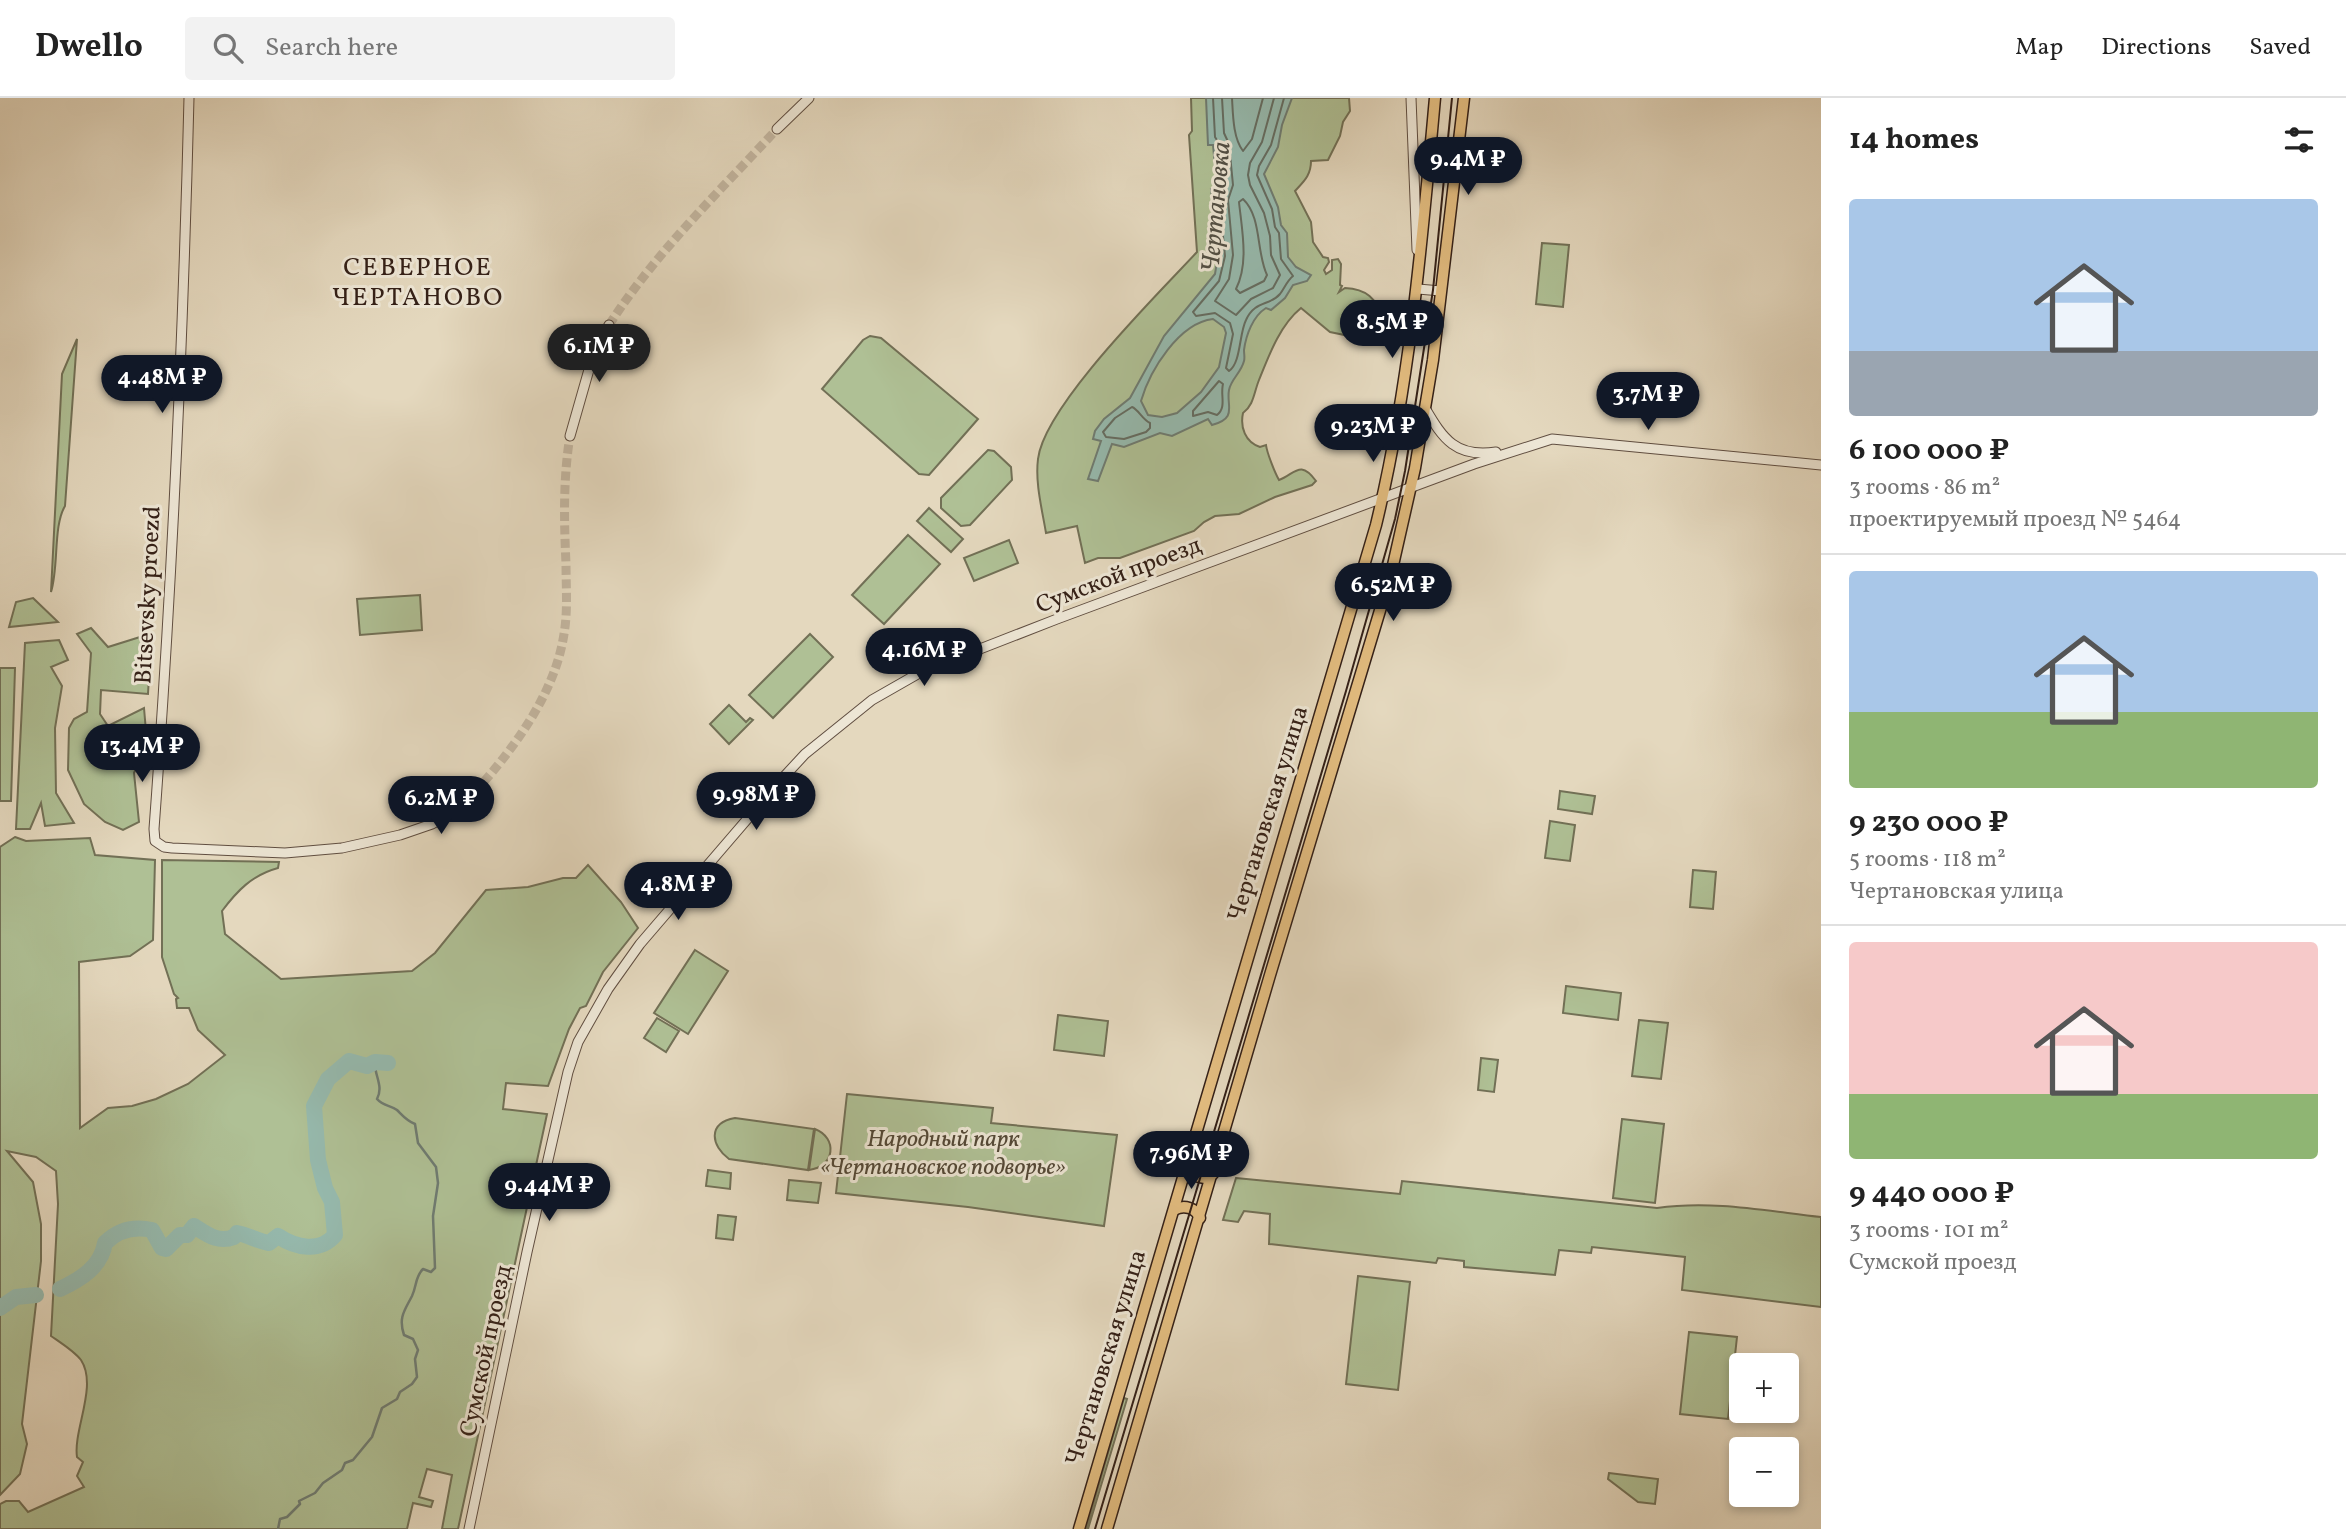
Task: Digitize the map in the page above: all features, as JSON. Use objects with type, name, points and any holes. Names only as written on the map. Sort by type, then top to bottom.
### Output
[{"type":"main road","name":"Чертановская улица","points":[[1079,1529],[1383,498],[1418,283],[1435,98]]},
{"type":"main road","name":"Чертановская улица","points":[[1107,1529],[1391,574],[1412,487],[1425,408],[1464,98]]},
{"type":"main road","points":[[1189,1161],[1189,1169],[1195,1176],[1205,1178],[1213,1174]]},
{"type":"main road","points":[[1174,1210],[1186,1207],[1197,1212],[1200,1218]]},
{"type":"street","name":"Bitsevsky proezd","points":[[189,98],[169,594],[155,841],[164,847],[172,848],[285,853],[325,851],[384,839],[432,824],[452,813],[475,792]]},
{"type":"street","points":[[778,129],[809,98]]},
{"type":"street","points":[[1411,98],[1418,283],[1441,291]]},
{"type":"street","points":[[570,436],[592,359],[609,325]]},
{"type":"street","points":[[1425,408],[1440,434],[1460,449],[1487,453],[1522,448]]},
{"type":"street","name":"Сумской проезд","points":[[469,1529],[527,1252],[568,1072],[578,1042],[608,989],[640,944],[792,768],[872,700],[921,672],[1412,487],[1552,439],[1821,465]]},
{"type":"green space","points":[[1191,98],[1349,98],[1350,111],[1328,160],[1311,161],[1308,175],[1295,191],[1311,222],[1313,242],[1323,257],[1328,258],[1329,262],[1324,270],[1326,274],[1332,270],[1332,260],[1338,259],[1341,264],[1342,286],[1339,292],[1345,288],[1359,290],[1370,296],[1380,312],[1384,334],[1373,341],[1330,332],[1301,308],[1287,323],[1271,351],[1252,402],[1243,413],[1243,429],[1247,438],[1255,445],[1266,445],[1279,480],[1301,469],[1316,481],[1312,485],[1275,497],[1239,514],[1215,516],[1194,531],[1120,558],[1098,558],[1085,563],[1077,526],[1046,533],[1038,487],[1038,459],[1045,437],[1081,381],[1197,252],[1189,135],[1192,131]]},
{"type":"green space","points":[[1542,243],[1569,245],[1563,307],[1536,304]]},
{"type":"green space","points":[[870,336],[881,338],[978,419],[929,475],[919,474],[822,389],[863,340]]},
{"type":"green space","points":[[77,339],[65,506],[59,524],[51,592],[62,374]]},
{"type":"green space","points":[[988,450],[994,451],[1011,467],[1012,480],[970,525],[961,526],[941,508],[941,498]]},
{"type":"green space","points":[[929,508],[963,539],[951,552],[917,521]]},
{"type":"green space","points":[[908,535],[940,564],[884,624],[852,595]]},
{"type":"green space","points":[[1009,540],[1018,563],[974,581],[964,558]]},
{"type":"green space","points":[[420,595],[422,630],[360,635],[357,599]]},
{"type":"green space","points":[[33,598],[58,622],[9,627],[16,602]]},
{"type":"green space","points":[[91,628],[108,647],[140,637],[150,658],[148,694],[101,690],[100,714],[108,726],[144,708],[147,743],[134,773],[139,822],[123,830],[105,822],[84,804],[68,770],[69,728],[74,719],[87,712],[91,653],[77,634]]},
{"type":"green space","points":[[810,634],[833,657],[773,718],[749,695]]},
{"type":"green space","points":[[59,640],[68,660],[51,667],[62,686],[55,728],[56,793],[74,823],[45,826],[41,803],[30,829],[16,829],[25,643]]},
{"type":"green space","points":[[0,668],[15,668],[11,801],[0,801]]},
{"type":"green space","points":[[729,705],[746,722],[750,718],[753,720],[729,744],[710,724]]},
{"type":"green space","points":[[1560,791],[1595,796],[1592,814],[1558,809]]},
{"type":"green space","points":[[1550,821],[1575,825],[1570,861],[1545,858]]},
{"type":"green space","points":[[15,837],[26,841],[90,838],[95,855],[155,860],[153,940],[130,956],[79,962],[80,1128],[108,1108],[132,1106],[156,1099],[188,1084],[225,1055],[198,1030],[189,1008],[177,1008],[178,998],[174,994],[162,957],[162,860],[279,862],[278,868],[260,875],[246,885],[222,911],[225,934],[281,979],[412,971],[435,953],[486,890],[528,887],[563,878],[576,878],[588,865],[621,902],[638,928],[603,972],[586,1006],[580,1008],[569,1029],[548,1086],[506,1083],[503,1109],[547,1114],[458,1529],[442,1529],[452,1475],[427,1469],[419,1497],[433,1501],[431,1507],[413,1503],[407,1529],[0,1529],[0,1504],[6,1501],[19,1501],[28,1512],[84,1487],[77,1476],[83,1462],[77,1457],[77,1446],[87,1382],[81,1360],[51,1336],[58,1204],[56,1171],[36,1157],[7,1151],[33,1182],[41,1224],[41,1261],[22,1424],[27,1444],[20,1474],[0,1495],[0,847]]},
{"type":"green space","points":[[1693,870],[1716,872],[1713,909],[1690,907]]},
{"type":"green space","points":[[695,950],[728,971],[688,1034],[654,1013]]},
{"type":"green space","points":[[1566,986],[1621,993],[1618,1020],[1563,1013]]},
{"type":"green space","points":[[1058,1015],[1108,1021],[1104,1056],[1054,1050]]},
{"type":"green space","points":[[657,1018],[679,1031],[666,1052],[644,1038]]},
{"type":"green space","points":[[1639,1020],[1668,1023],[1661,1079],[1632,1076]]},
{"type":"green space","points":[[1481,1058],[1498,1060],[1494,1092],[1478,1090]]},
{"type":"green space","name":"Народный парк «Чертановское подворье»","points":[[847,1094],[993,1108],[991,1123],[1117,1135],[1104,1226],[968,1207],[836,1193]]},
{"type":"green space","points":[[735,1118],[814,1129],[808,1170],[729,1159],[718,1148],[715,1136],[720,1125]]},
{"type":"green space","points":[[1622,1119],[1664,1124],[1655,1203],[1613,1198]]},
{"type":"green space","points":[[815,1129],[827,1139],[830,1152],[824,1164],[809,1170]]},
{"type":"green space","points":[[708,1170],[731,1173],[730,1189],[706,1186]]},
{"type":"green space","points":[[1236,1178],[1400,1194],[1402,1181],[1657,1208],[1719,1206],[1821,1217],[1821,1307],[1682,1290],[1685,1257],[1592,1247],[1591,1253],[1559,1250],[1555,1275],[1464,1267],[1464,1261],[1438,1258],[1436,1263],[1269,1244],[1270,1214],[1244,1211],[1238,1222],[1223,1220]]},
{"type":"green space","points":[[789,1180],[821,1183],[818,1203],[787,1200]]},
{"type":"green space","points":[[718,1215],[736,1217],[733,1240],[716,1238]]},
{"type":"green space","points":[[1358,1276],[1410,1282],[1398,1390],[1346,1384]]},
{"type":"green space","points":[[1689,1332],[1737,1337],[1735,1353],[1729,1353],[1728,1419],[1680,1414]]},
{"type":"green space","points":[[1124,1398],[1127,1399],[1086,1529]]},
{"type":"green space","points":[[1609,1473],[1658,1479],[1655,1504],[1638,1502],[1608,1479]]},
{"type":"water","points":[[1206,98],[1292,98],[1282,125],[1278,147],[1264,174],[1278,207],[1281,225],[1287,233],[1288,257],[1296,267],[1311,275],[1307,281],[1293,285],[1285,298],[1271,310],[1266,308],[1261,311],[1251,326],[1246,338],[1243,365],[1230,386],[1229,411],[1225,419],[1212,425],[1208,419],[1172,436],[1160,433],[1124,447],[1112,444],[1098,481],[1088,479],[1101,441],[1093,439],[1095,431],[1104,419],[1130,398],[1164,336],[1215,274],[1218,255],[1211,189],[1217,188],[1213,145],[1208,145]],"holes":[[[1213,319],[1224,327],[1226,333],[1219,367],[1201,392],[1177,413],[1162,417],[1148,415],[1141,401],[1151,376],[1168,350],[1189,329],[1201,322]]]},
{"type":"water","points":[[103,1256],[92,1273],[82,1282],[64,1292],[60,1289],[62,1283],[84,1272]]},
{"type":"waterway","name":"Чертановка","points":[[60,1289],[95,1265],[105,1243],[121,1232],[133,1229],[152,1230],[162,1248],[166,1249],[180,1235],[187,1235],[194,1226],[213,1237],[223,1239],[234,1237],[237,1233],[269,1243],[278,1236],[308,1247],[329,1241],[335,1235],[332,1202],[325,1188],[318,1160],[314,1106],[328,1079],[349,1061],[367,1066],[375,1062],[388,1063]]},
{"type":"waterway","points":[[278,1529],[280,1519],[287,1517],[300,1504],[299,1501],[315,1493],[323,1483],[342,1470],[345,1463],[353,1460],[372,1437],[382,1408],[397,1399],[400,1392],[417,1377],[415,1359],[418,1350],[413,1339],[404,1335],[402,1318],[420,1272],[423,1269],[431,1272],[435,1268],[433,1216],[438,1183],[436,1167],[418,1143],[415,1124],[377,1099],[379,1085],[375,1062]]},
{"type":"waterway","name":"Чертановка","points":[[0,1308],[16,1297],[36,1295]]},
{"type":"tunnel","points":[[609,325],[647,272],[777,129]]},
{"type":"tunnel","points":[[475,792],[531,719],[552,678],[559,656],[566,617],[565,500],[570,436]]},
{"type":"tram line","points":[[1095,1529],[1395,519],[1433,290],[1452,98]]},
{"type":"district","name":"СЕВЕРНОЕ ЧЕРТАНОВО","points":[[418,283]]}]
